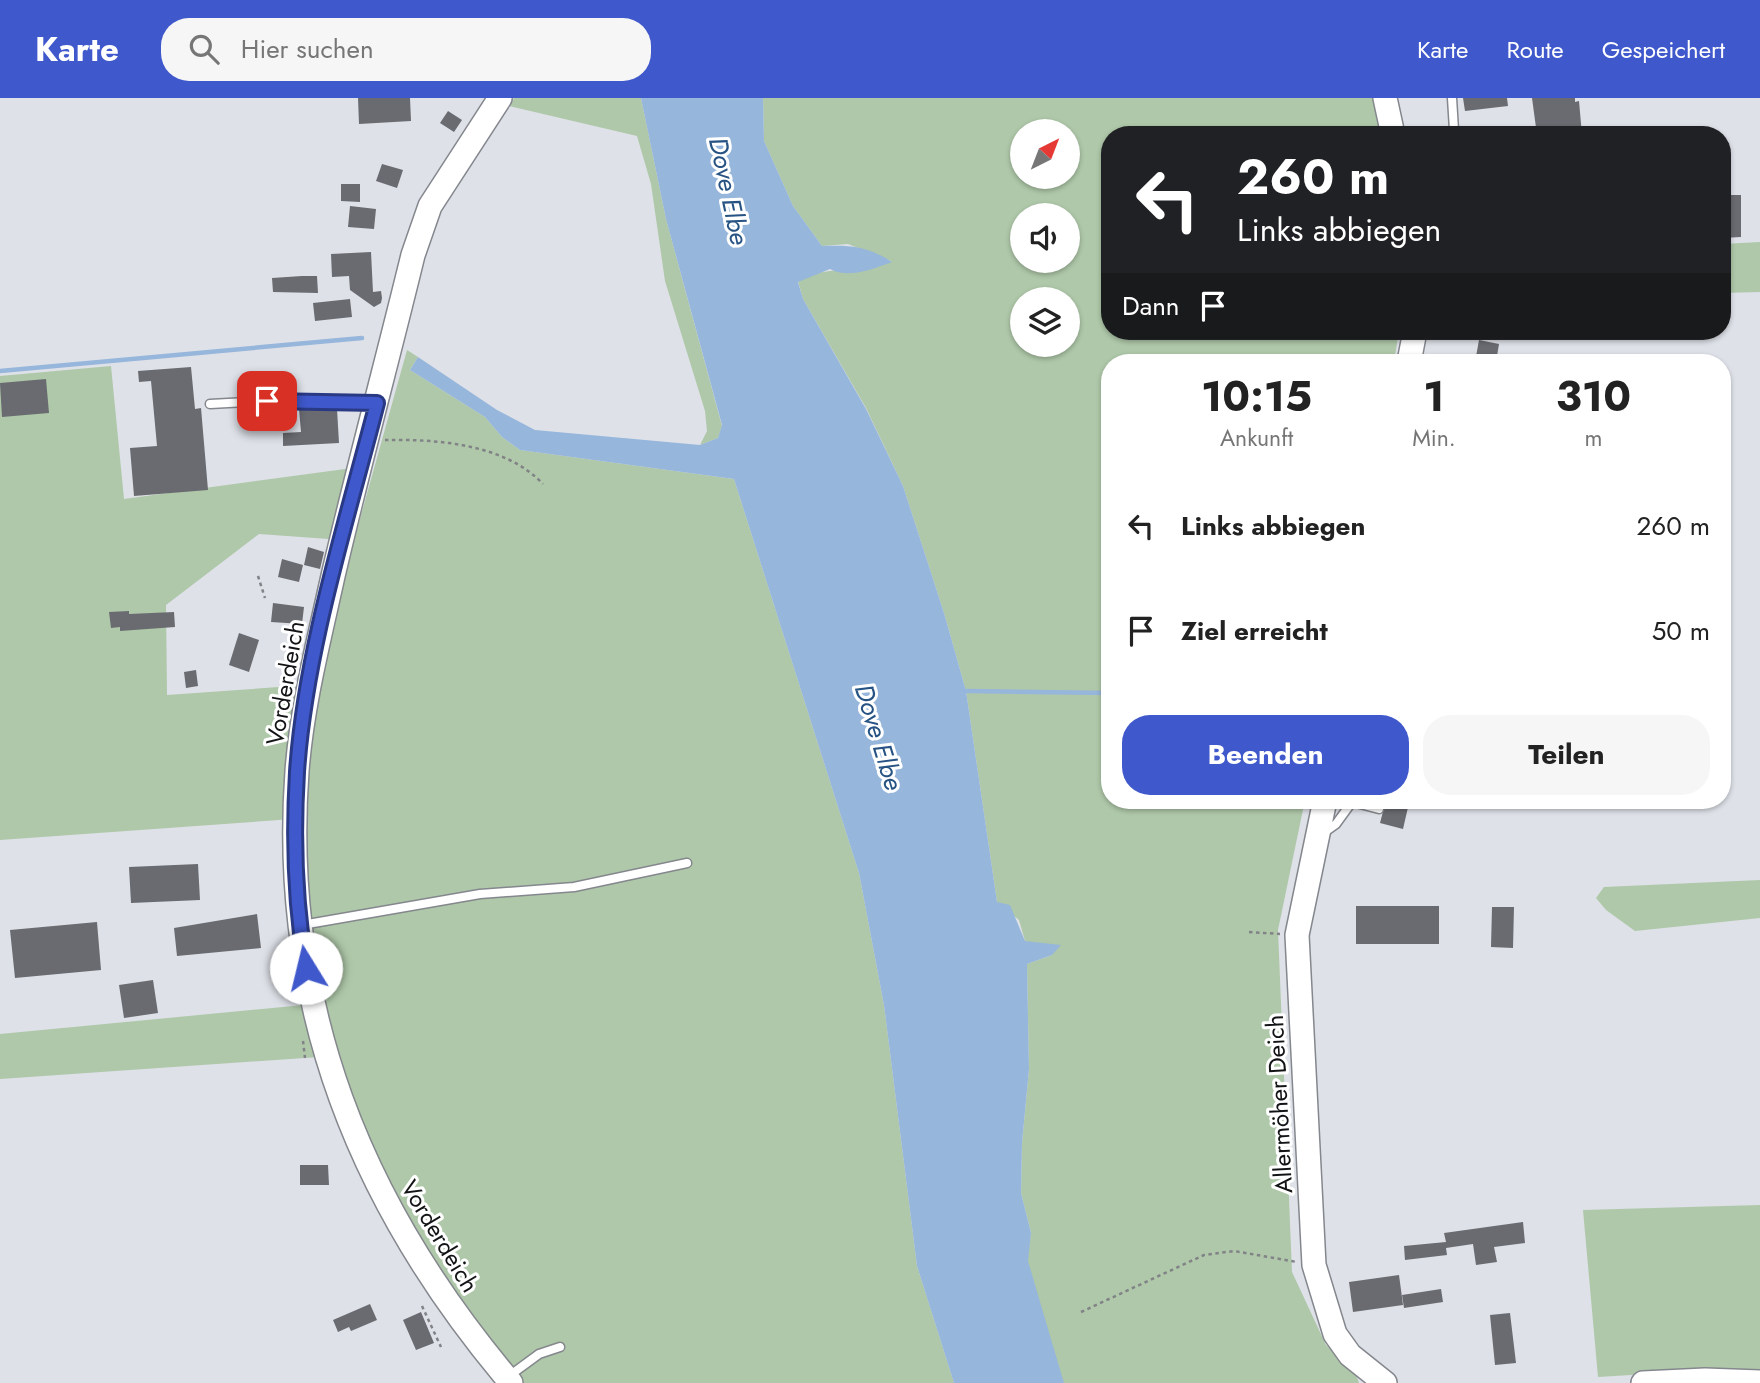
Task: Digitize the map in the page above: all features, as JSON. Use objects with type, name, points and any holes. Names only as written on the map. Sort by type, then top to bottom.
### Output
[{"type":"street","name":"Vorderdeich","points":[[500,98],[425,215],[320,630],[302,731],[295,826],[299,925],[318,1032],[340,1099],[363,1154],[425,1268],[453,1310],[508,1381]]},
{"type":"street","points":[[1385,98],[1390,126]]},
{"type":"street","name":"Allermöher Deich","points":[[1323,809],[1297,935],[1314,1265],[1335,1334],[1350,1356],[1385,1383]]},
{"type":"street","points":[[1643,1383],[1705,1380],[1760,1382]]},
{"type":"lane","points":[[1451,98],[1454,126]]},
{"type":"lane","points":[[210,404],[267,401],[377,403]]},
{"type":"lane","points":[[1317,838],[1336,824],[1347,809]]},
{"type":"lane","points":[[299,925],[480,894],[574,887],[687,863]]},
{"type":"lane","points":[[508,1381],[539,1354],[560,1347]]},
{"type":"path","points":[[368,440],[461,446],[509,458],[528,468],[543,484]]},
{"type":"path","points":[[258,576],[265,598]]},
{"type":"path","points":[[1249,932],[1297,935]]},
{"type":"path","points":[[1081,1312],[1204,1255],[1234,1251],[1314,1265]]},
{"type":"path","points":[[422,1306],[441,1347]]},
{"type":"green space","points":[[514,98],[641,98],[666,219],[722,426],[718,438],[700,445],[707,431],[705,411],[665,281],[651,184],[637,136],[509,106]]},
{"type":"green space","points":[[763,98],[1375,98],[1379,126],[1101,126],[1101,340],[1398,340],[1395,354],[1101,354],[1101,809],[1303,809],[1278,930],[1292,1272],[1326,1345],[1354,1368],[1359,1383],[1064,1383],[1062,1380],[1027,1261],[1031,1233],[1021,1193],[1022,1143],[1029,1069],[1027,964],[1052,955],[1025,941],[1019,920],[997,902],[966,691],[944,613],[903,486],[866,408],[803,299],[798,281],[821,272],[868,268],[891,261],[848,244],[822,246],[793,206],[764,141]]},
{"type":"green space","points":[[1760,242],[1760,292],[1731,293],[1731,244]]},
{"type":"green space","points":[[407,350],[418,357],[410,370],[485,417],[502,437],[520,450],[734,479],[859,873],[884,1005],[917,1266],[954,1383],[524,1383],[427,1261],[362,1132],[317,995],[304,885],[306,770],[319,687],[353,544]]},
{"type":"green space","points":[[111,366],[124,499],[360,467],[343,540],[259,534],[166,605],[167,695],[307,685],[293,819],[0,840],[0,376]]},
{"type":"green space","points":[[1760,880],[1760,918],[1635,931],[1606,910],[1596,898],[1604,887]]},
{"type":"green space","points":[[304,1005],[319,1057],[0,1079],[0,1034]]},
{"type":"green space","points":[[1760,1205],[1760,1376],[1697,1371],[1598,1377],[1583,1210]]},
{"type":"water","name":"Dove Elbe","points":[[641,98],[763,98],[764,141],[793,206],[822,246],[859,248],[892,262],[853,273],[830,269],[798,282],[803,299],[866,409],[903,486],[944,613],[966,691],[997,902],[1010,905],[1025,941],[1061,945],[1052,955],[1027,964],[1029,1069],[1022,1143],[1021,1193],[1031,1233],[1028,1261],[1064,1383],[954,1383],[917,1266],[884,1005],[859,873],[734,479],[520,450],[502,437],[485,417],[410,370],[418,357],[497,410],[535,430],[700,445],[718,438],[722,425],[666,219]]},
{"type":"building","points":[[358,98],[410,98],[411,121],[359,124]]},
{"type":"building","points":[[1463,98],[1507,98],[1508,106],[1465,111]]},
{"type":"building","points":[[1532,98],[1575,98],[1575,102],[1579,101],[1581,126],[1536,126]]},
{"type":"building","points":[[448,111],[462,120],[454,132],[440,123]]},
{"type":"building","points":[[382,164],[403,170],[397,188],[376,181]]},
{"type":"building","points":[[341,184],[360,184],[360,202],[341,201]]},
{"type":"building","points":[[1731,195],[1741,195],[1741,237],[1731,238]]},
{"type":"building","points":[[350,206],[376,209],[374,229],[348,227]]},
{"type":"building","points":[[371,252],[373,292],[381,291],[382,298],[381,303],[374,307],[350,290],[349,276],[332,277],[331,254]]},
{"type":"building","points":[[317,276],[318,293],[273,292],[272,278]]},
{"type":"building","points":[[350,299],[352,317],[315,321],[313,303]]},
{"type":"building","points":[[1479,340],[1499,344],[1497,354],[1476,354]]},
{"type":"building","points":[[191,367],[195,409],[201,408],[208,490],[134,496],[130,448],[157,446],[151,381],[139,382],[138,371]]},
{"type":"building","points":[[46,379],[49,413],[2,417],[0,383]]},
{"type":"building","points":[[299,409],[337,409],[339,443],[283,446],[283,433],[301,432]]},
{"type":"building","points":[[308,547],[324,552],[320,569],[304,565]]},
{"type":"building","points":[[282,559],[303,565],[299,582],[278,577]]},
{"type":"building","points":[[273,603],[304,607],[302,624],[271,622]]},
{"type":"building","points":[[129,611],[129,614],[174,612],[175,627],[120,631],[120,627],[111,628],[109,612]]},
{"type":"building","points":[[239,633],[259,640],[249,672],[229,665]]},
{"type":"building","points":[[196,670],[198,686],[186,688],[184,672]]},
{"type":"building","points":[[1384,809],[1408,809],[1403,829],[1380,823]]},
{"type":"building","points":[[198,864],[200,900],[131,903],[129,867]]},
{"type":"building","points":[[1356,906],[1439,906],[1439,944],[1356,944]]},
{"type":"building","points":[[1492,907],[1514,907],[1513,948],[1491,947]]},
{"type":"building","points":[[257,914],[261,948],[177,956],[174,928]]},
{"type":"building","points":[[97,922],[101,970],[15,978],[10,930]]},
{"type":"building","points":[[153,980],[158,1013],[124,1018],[119,985]]},
{"type":"building","points":[[300,1165],[328,1165],[329,1185],[300,1185]]},
{"type":"building","points":[[1523,1222],[1525,1243],[1494,1247],[1497,1262],[1476,1265],[1473,1244],[1446,1248],[1447,1255],[1405,1260],[1404,1246],[1446,1242],[1444,1233]]},
{"type":"building","points":[[1399,1275],[1403,1305],[1353,1312],[1349,1282]]},
{"type":"building","points":[[1441,1289],[1443,1302],[1404,1308],[1402,1295]]},
{"type":"building","points":[[370,1304],[377,1320],[351,1331],[349,1327],[338,1332],[333,1320]]},
{"type":"building","points":[[421,1312],[434,1343],[416,1350],[403,1320]]},
{"type":"building","points":[[1510,1313],[1516,1363],[1495,1365],[1490,1315]]},
{"type":"waterway","points":[[0,371],[362,338]]},
{"type":"waterway","points":[[966,691],[1101,693]]},
{"type":"route","points":[[267,401],[377,403],[320,630],[297,770],[295,885],[306,968]]}]
